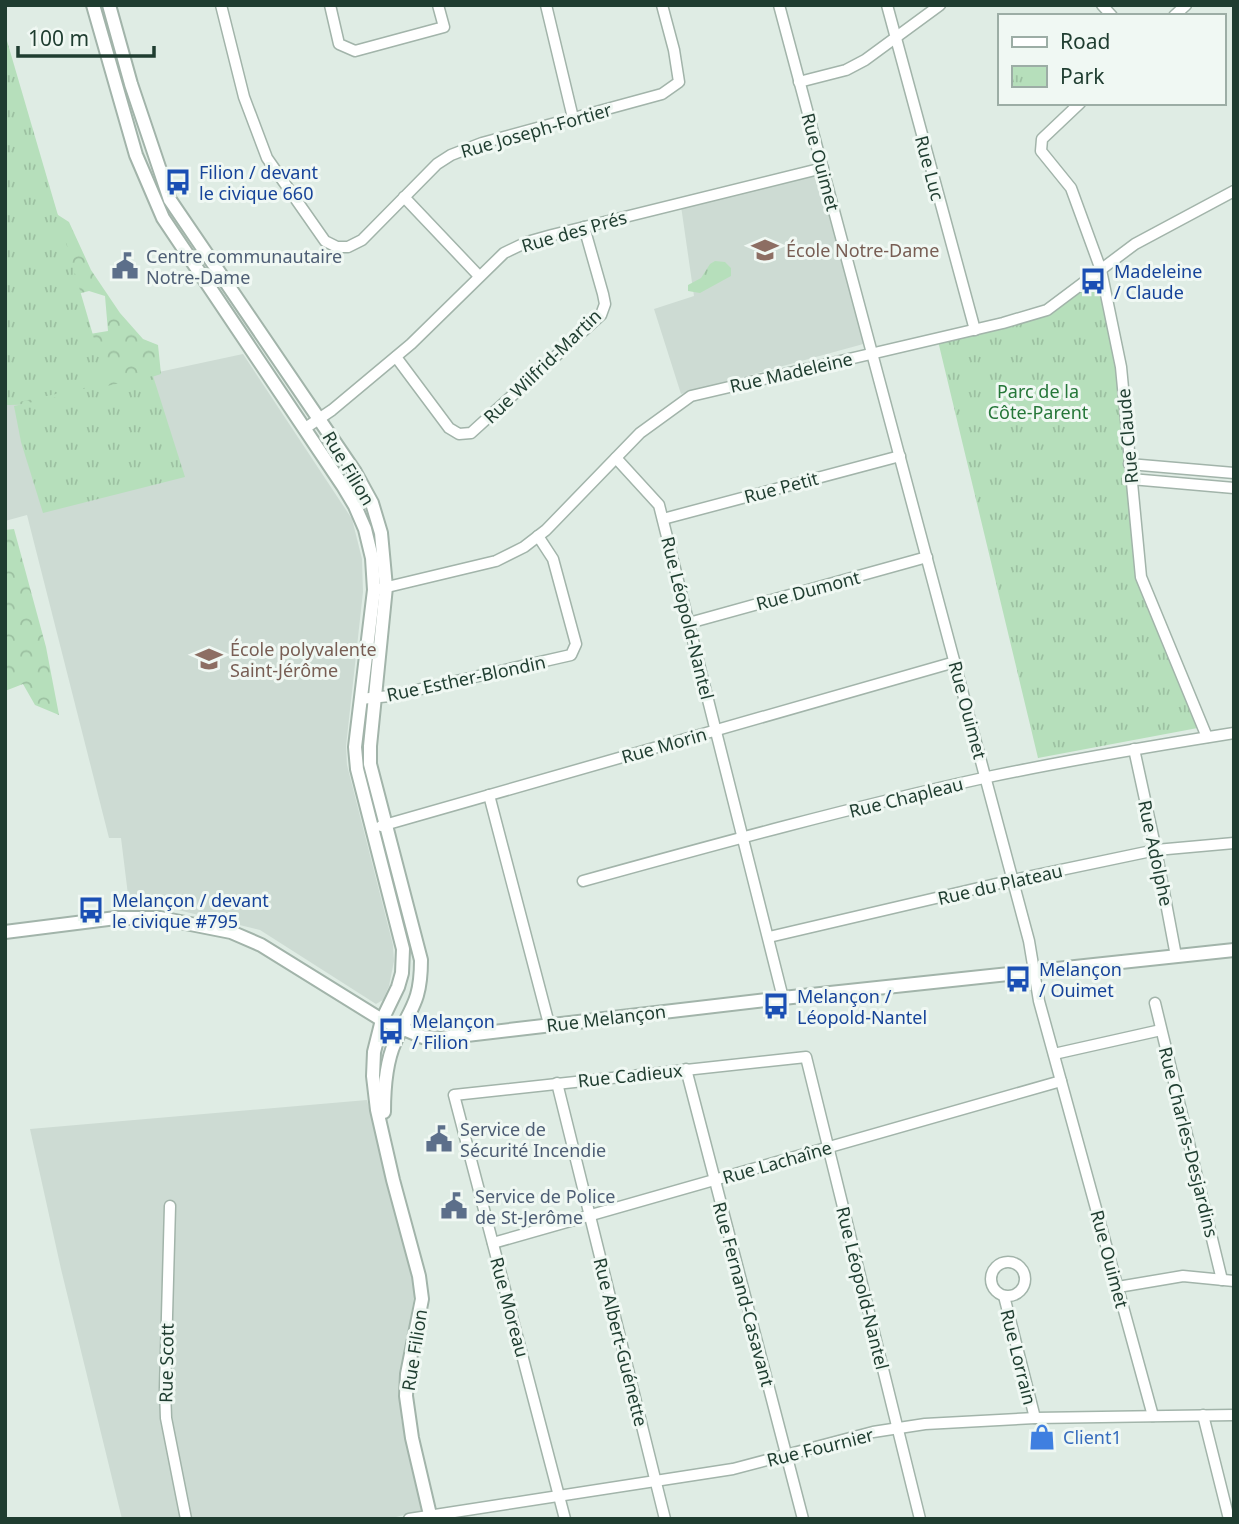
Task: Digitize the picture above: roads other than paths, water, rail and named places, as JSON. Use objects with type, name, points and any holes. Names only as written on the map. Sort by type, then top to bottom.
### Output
[{"type":"street","name":"Rue Filion","points":[[93,5],[136,155],[158,206],[355,506],[380,589],[360,699],[355,747],[357,769],[379,826],[421,960],[421,984],[415,1004],[394,1044],[387,1075],[384,1104],[385,1140]]},
{"type":"street","name":"Rue Filion","points":[[109,5],[131,85],[170,200],[320,419],[371,500],[381,533],[370,764],[403,948],[402,973],[398,988],[382,1020],[374,1052],[373,1076],[377,1110],[393,1180],[419,1276],[422,1299],[407,1374],[406,1396],[412,1438],[431,1516]]},
{"type":"street","name":"Rue Joseph-Fortier","points":[[220,5],[244,97],[267,158],[319,234],[337,247],[348,247],[362,240],[437,164],[452,155],[482,143],[662,94],[679,82],[662,5]]},
{"type":"street","points":[[330,5],[339,44],[355,51],[444,27],[438,5]]},
{"type":"street","points":[[546,5],[573,118]]},
{"type":"street","name":"Rue Ouimet","points":[[779,5],[1029,941],[1039,1000],[1153,1416]]},
{"type":"street","name":"Rue Luc","points":[[887,5],[975,330]]},
{"type":"street","points":[[799,82],[846,70],[865,60],[940,5]]},
{"type":"street","name":"Rue Claude","points":[[1078,105],[1042,139],[1041,151],[1071,188],[1101,270],[1121,367],[1142,577],[1207,737]]},
{"type":"street","name":"Rue des Prés","points":[[304,429],[396,357],[504,253],[527,242],[823,168]]},
{"type":"street","name":"Rue Madeleine","points":[[380,589],[496,561],[524,547],[640,433],[691,396],[975,330],[1047,310],[1135,244],[1234,191]]},
{"type":"street","points":[[404,197],[479,276]]},
{"type":"street","points":[[158,206],[170,200]]},
{"type":"street","name":"Rue Wilfrid-Martin","points":[[396,357],[449,428],[458,435],[471,433],[601,314],[605,304],[584,227]]},
{"type":"street","name":"Rue Petit","points":[[663,519],[900,456]]},
{"type":"street","name":"Rue Léopold-Nantel","points":[[615,458],[659,505],[783,998]]},
{"type":"street","points":[[1129,464],[1234,473]]},
{"type":"street","points":[[1131,479],[1234,488]]},
{"type":"street","points":[[355,506],[371,500]]},
{"type":"street","name":"Rue Esther-Blondin","points":[[360,699],[571,655],[576,644],[563,595],[553,559],[538,536]]},
{"type":"street","name":"Rue Dumont","points":[[689,623],[927,557]]},
{"type":"street","name":"Rue Morin","points":[[379,826],[955,662]]},
{"type":"street","name":"Rue Chapleau","points":[[583,881],[743,837],[986,778],[1234,733]]},
{"type":"street","name":"Rue Adolphe","points":[[1134,750],[1176,956]]},
{"type":"street","points":[[489,795],[549,1024]]},
{"type":"street","name":"Rue du Plateau","points":[[769,937],[1156,850],[1234,842]]},
{"type":"street","name":"Rue Melançon","points":[[5,932],[116,918],[160,918],[231,932],[261,945],[382,1020],[423,1037],[441,1038],[1234,950]]},
{"type":"street","name":"Rue Charles-Desjardins","points":[[1156,1003],[1222,1280]]},
{"type":"street","points":[[1054,1054],[1161,1030]]},
{"type":"street","name":"Rue Léopold-Nantel","points":[[806,1057],[920,1519]]},
{"type":"street","name":"Rue Cadieux","points":[[454,1095],[806,1057]]},
{"type":"street","name":"Rue Fernand-Casavant","points":[[686,1069],[803,1519]]},
{"type":"street","name":"Rue Lachaîne","points":[[493,1243],[1062,1082]]},
{"type":"street","name":"Rue Albert-Guénette","points":[[557,1083],[665,1519]]},
{"type":"street","name":"Rue Moreau","points":[[454,1095],[565,1519]]},
{"type":"street","name":"Rue Scott","points":[[170,1206],[166,1418],[186,1519]]},
{"type":"street","points":[[1118,1287],[1183,1276],[1234,1281]]},
{"type":"street","name":"Rue Lorrain","points":[[1004,1296],[1035,1418]]},
{"type":"street","points":[[1203,1415],[1229,1519]]},
{"type":"street","name":"Rue Fournier","points":[[409,1519],[733,1469],[873,1432],[925,1424],[1035,1418],[1234,1415]]},
{"type":"place","name":"Filion / devant le civique 660","points":[[178,182]]},
{"type":"place","name":"École Notre-Dame","points":[[765,250]]},
{"type":"place","name":"Centre communautaire Notre-Dame","points":[[125,266]]},
{"type":"place","name":"Madeleine / Claude","points":[[1093,281]]},
{"type":"place","name":"École polyvalente Saint-Jérôme","points":[[209,659]]},
{"type":"place","name":"Melançon / devant le civique #795","points":[[91,910]]},
{"type":"place","name":"Melançon / Ouimet","points":[[1018,979]]},
{"type":"place","name":"Melançon / Léopold-Nantel","points":[[776,1006]]},
{"type":"place","name":"Melançon / Filion","points":[[391,1031]]},
{"type":"place","name":"Service de Sécurité Incendie","points":[[439,1139]]},
{"type":"place","name":"Service de Police de St-Jerôme","points":[[454,1206]]},
{"type":"place","name":"Client1","points":[[1042,1437]]},
{"type":"park label","name":"Parc de la Côte-Parent","points":[[1038,401]]}]
